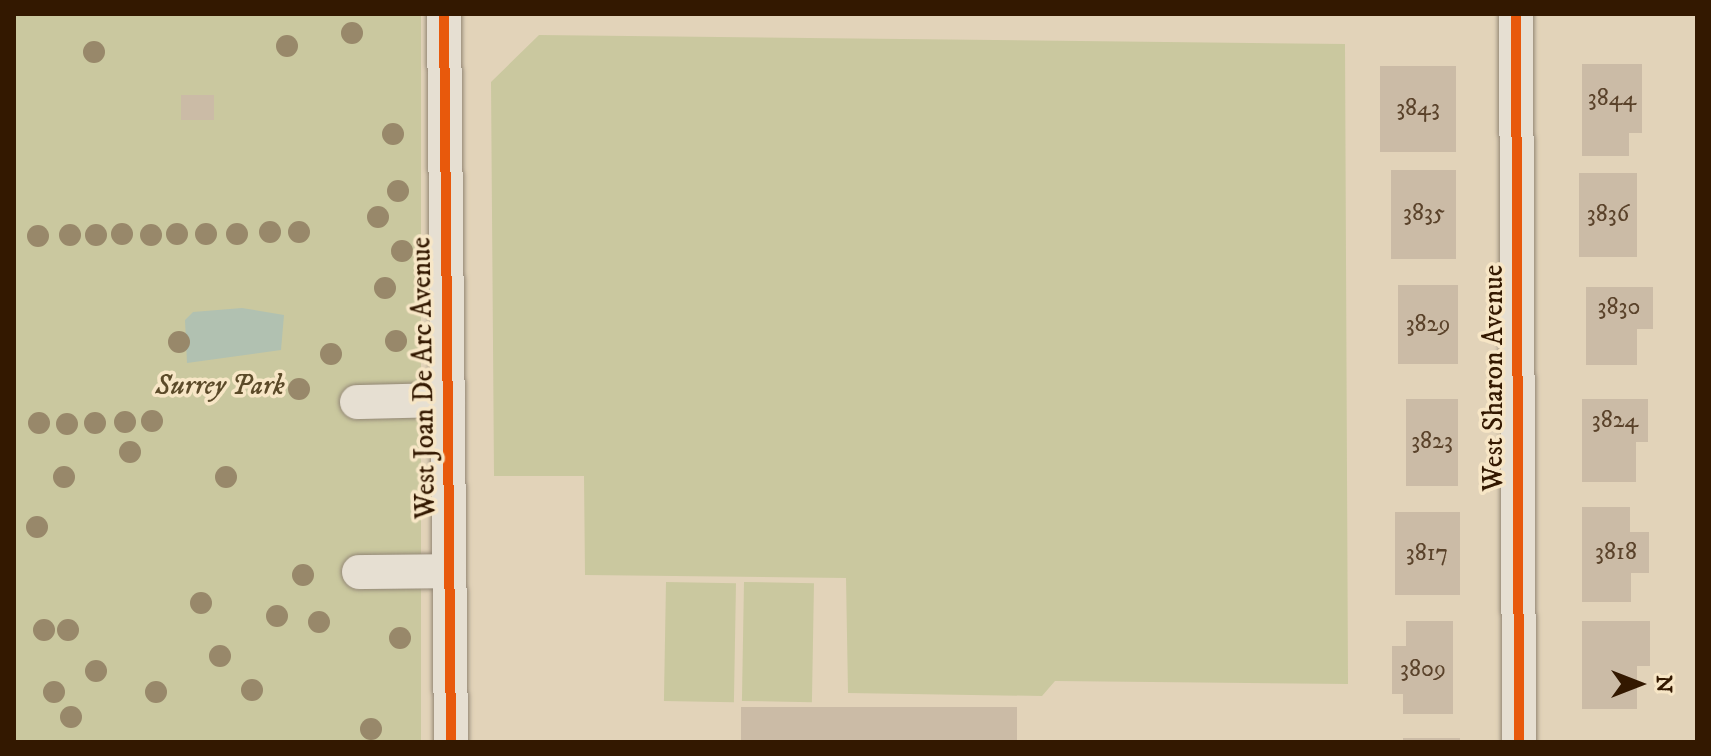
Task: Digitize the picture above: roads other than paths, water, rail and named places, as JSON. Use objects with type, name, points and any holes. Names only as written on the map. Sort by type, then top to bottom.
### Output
[{"type":"street","name":"West Joan De Arc Avenue","points":[[444,14],[451,742]]},
{"type":"street","name":"West Sharon Avenue","points":[[1516,14],[1519,742]]},
{"type":"street","points":[[357,402],[448,400]]},
{"type":"street","points":[[359,572],[449,571]]},
{"type":"park label","name":"Surrey Park","points":[[220,386]]}]
